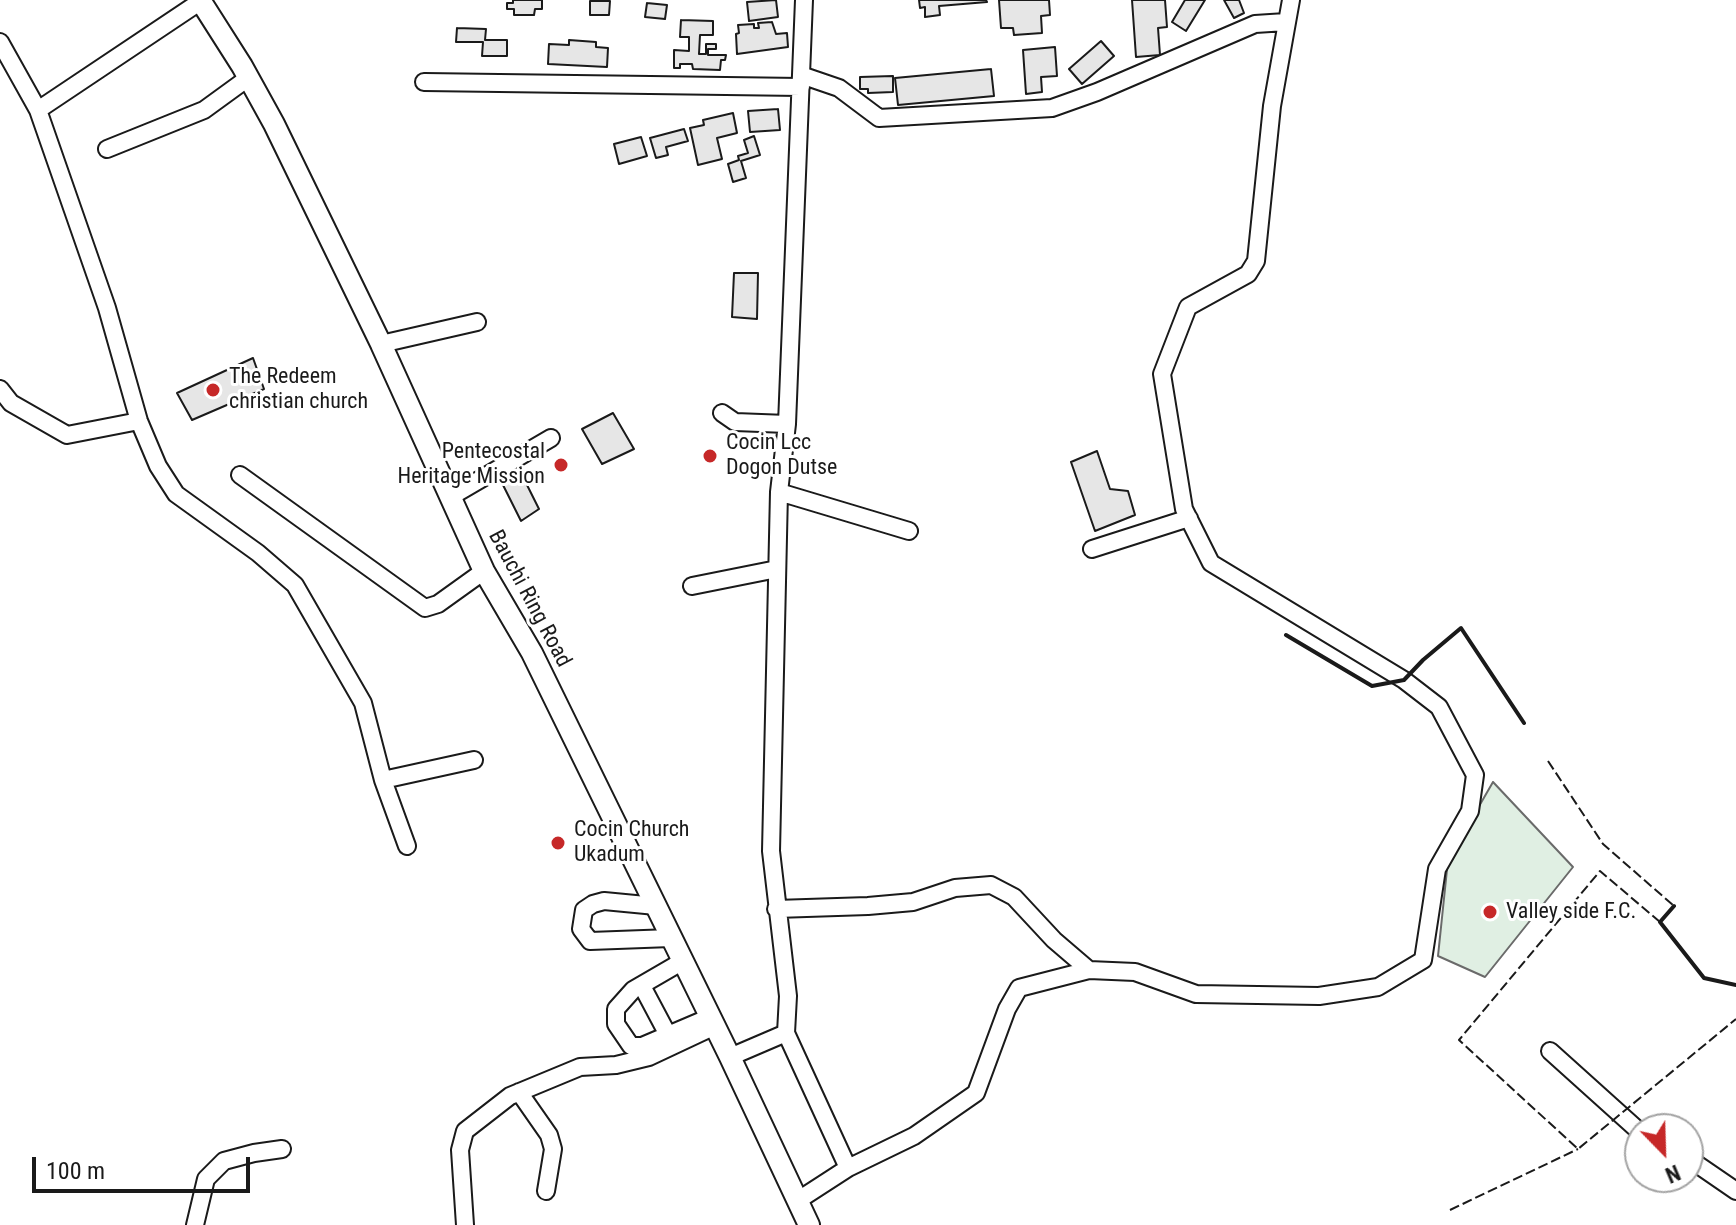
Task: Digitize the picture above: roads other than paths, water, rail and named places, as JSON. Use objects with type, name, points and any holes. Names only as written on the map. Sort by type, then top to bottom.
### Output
[{"type":"main road","name":"Bauchi Ring Road","points":[[201,1],[274,124],[381,344],[484,571],[532,653],[809,1225]]},
{"type":"street","points":[[804,0],[787,424],[779,492],[771,851],[788,996],[786,1033],[848,1168]]},
{"type":"street","points":[[797,1201],[848,1168],[914,1136],[976,1093],[1007,1009],[1019,988],[1089,970],[1135,972],[1196,994],[1319,996],[1378,987],[1423,960],[1437,869],[1470,811],[1475,775],[1439,707],[1404,680],[1211,563],[1184,509],[1162,374],[1188,307],[1248,274],[1256,261],[1272,106],[1291,0]]},
{"type":"street","points":[[38,110],[201,1]]},
{"type":"street","points":[[424,82],[801,81],[839,88],[879,118],[1052,108],[1097,92],[1255,24],[1286,22]]},
{"type":"street","points":[[0,42],[38,110],[107,308],[139,421],[158,466],[176,494],[258,553],[295,585],[363,703],[383,780],[407,846]]},
{"type":"street","points":[[107,149],[204,110],[248,78]]},
{"type":"street","points":[[381,344],[477,322]]},
{"type":"street","points":[[0,389],[11,403],[67,435],[139,421]]},
{"type":"street","points":[[722,413],[735,422],[787,424]]},
{"type":"street","points":[[450,497],[551,438]]},
{"type":"street","points":[[240,475],[425,608],[438,604],[484,571]]},
{"type":"street","points":[[779,492],[909,531]]},
{"type":"street","points":[[1092,549],[1189,518]]},
{"type":"street","points":[[692,586],[777,569]]},
{"type":"street","points":[[383,780],[474,760]]},
{"type":"street","points":[[776,909],[913,902],[955,888],[991,885],[1014,897],[1054,940],[1089,970]]},
{"type":"street","points":[[656,906],[604,901],[593,904],[584,910],[581,929],[590,941],[671,938]]},
{"type":"street","points":[[683,961],[633,990],[616,1009],[616,1024],[631,1046],[642,1046],[713,1022]]},
{"type":"street","points":[[642,986],[668,1035]]},
{"type":"street","points":[[465,1225],[460,1150],[465,1131],[519,1092],[580,1067],[616,1065],[649,1057],[713,1022]]},
{"type":"street","points":[[730,1057],[786,1033]]},
{"type":"street","points":[[1550,1051],[1624,1118]]},
{"type":"street","points":[[519,1092],[549,1135],[553,1149],[546,1191]]},
{"type":"street","points":[[195,1225],[206,1179],[224,1161],[282,1149]]},
{"type":"street","points":[[1704,1169],[1736,1191]]},
{"type":"place","name":"The Redeem christian church","points":[[213,390]]},
{"type":"place","name":"Cocin Lcc Dogon Dutse","points":[[710,456]]},
{"type":"place","name":"Pentecostal Heritage Mission","points":[[561,465]]},
{"type":"place","name":"Cocin Church Ukadum","points":[[558,843]]},
{"type":"place","name":"Valley side F.C.","points":[[1490,912]]}]
